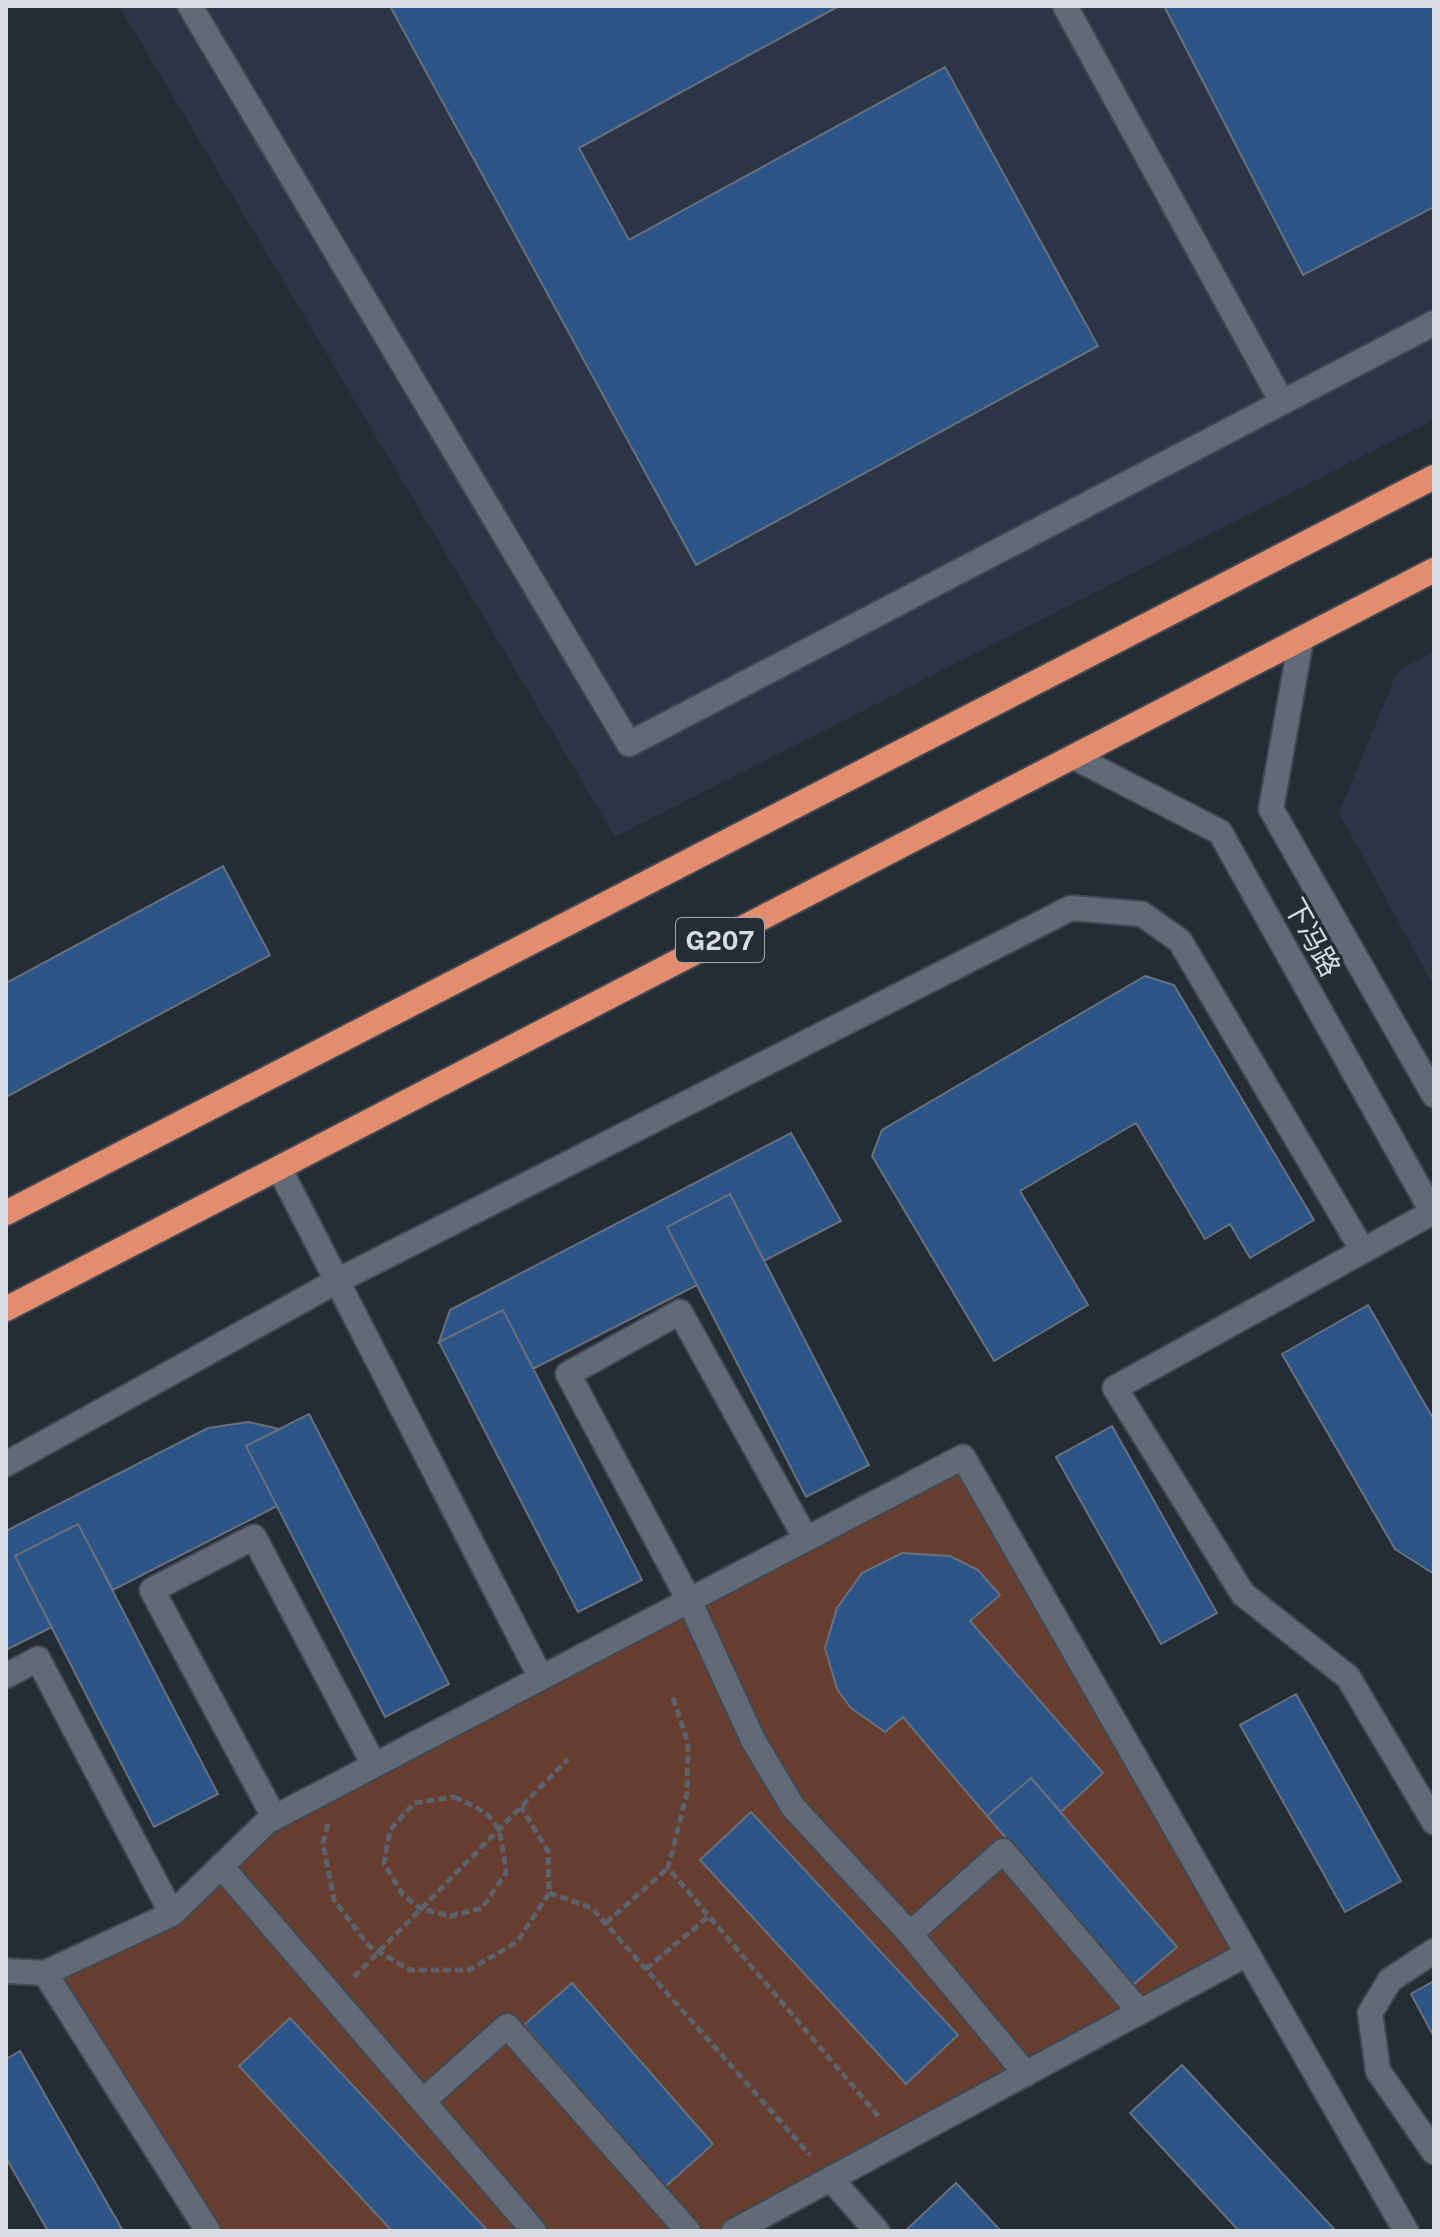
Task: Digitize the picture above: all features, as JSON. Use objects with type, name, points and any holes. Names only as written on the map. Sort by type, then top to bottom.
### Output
[{"type":"highway","points":[[6,1213],[1434,477]]},
{"type":"highway","name":"G207","points":[[6,1309],[1434,570]]},
{"type":"street","points":[[190,6],[629,744],[1434,323]]},
{"type":"street","points":[[1065,6],[1282,402]]},
{"type":"street","name":"下冯路","points":[[1301,640],[1271,809],[1434,1095]]},
{"type":"street","name":"下冯路","points":[[1074,757],[1220,832],[1433,1214]]},
{"type":"street","points":[[6,1464],[337,1281],[1071,908],[1142,914],[1180,941],[1363,1251]]},
{"type":"street","points":[[279,1168],[541,1678]]},
{"type":"street","points":[[1433,1214],[1115,1388],[1243,1594],[1348,1677],[1434,1822]]},
{"type":"street","points":[[806,1539],[680,1312],[568,1374],[689,1600],[753,1740],[793,1807],[910,1934],[1026,2074]]},
{"type":"street","points":[[6,1971],[45,1973],[172,1914],[274,1817],[963,1457],[1406,2231]]},
{"type":"street","points":[[274,1817],[152,1590],[254,1537],[374,1765]]},
{"type":"street","points":[[6,1676],[38,1659],[172,1914]]},
{"type":"street","points":[[910,1934],[1003,1851],[1140,2012]]},
{"type":"street","points":[[221,1866],[534,2231]]},
{"type":"street","points":[[1434,1951],[1390,1980],[1370,2013],[1378,2071],[1434,2152]]},
{"type":"street","points":[[734,2231],[1247,1954]]},
{"type":"street","points":[[45,1973],[208,2231]]},
{"type":"street","points":[[423,2101],[507,2026],[688,2231]]},
{"type":"street","points":[[831,2179],[877,2231]]},
{"type":"path","points":[[606,1923],[668,1868],[687,1793],[688,1743],[673,1698]]},
{"type":"path","points":[[333,1998],[568,1759]]},
{"type":"path","points":[[338,1784],[323,1843],[334,1900],[369,1946],[410,1970],[469,1970],[517,1942],[549,1893],[548,1851],[521,1807]]},
{"type":"path","points":[[454,1797],[484,1810],[500,1829],[506,1873],[482,1908],[451,1916],[421,1909],[403,1895],[384,1863],[390,1830],[414,1803],[454,1797]]},
{"type":"path","points":[[668,1868],[900,2142]]},
{"type":"path","points":[[549,1893],[592,1908],[831,2179]]},
{"type":"path","points":[[646,1969],[709,1916]]},
{"type":"shaded area","points":[[119,6],[1434,6],[1434,420],[615,837]]},
{"type":"shaded area","points":[[1434,651],[1434,987],[1339,813],[1397,672]]},
{"type":"shaded area","points":[[963,1457],[1247,1954],[734,2231],[208,2231],[45,1973],[172,1914],[274,1817]]},
{"type":"building","points":[[390,6],[839,6],[579,148],[629,240],[945,67],[1098,346],[696,565]]},
{"type":"building","points":[[1164,6],[1434,6],[1434,207],[1303,275]]},
{"type":"building","points":[[223,866],[270,955],[6,1097],[6,983]]},
{"type":"building","points":[[1145,976],[1174,985],[1314,1220],[1250,1258],[1230,1224],[1205,1239],[1136,1123],[1020,1191],[1088,1305],[994,1361],[872,1156],[882,1130]]},
{"type":"building","points":[[791,1133],[841,1221],[764,1261],[730,1194],[667,1227],[697,1285],[533,1369],[503,1310],[439,1342],[450,1310]]},
{"type":"building","points":[[730,1194],[869,1465],[806,1497],[667,1227]]},
{"type":"building","points":[[1368,1305],[1434,1420],[1434,1574],[1395,1549],[1282,1354]]},
{"type":"building","points":[[503,1310],[642,1580],[578,1612],[439,1342]]},
{"type":"building","points":[[309,1414],[449,1684],[385,1717],[246,1446]]},
{"type":"building","points":[[248,1422],[280,1429],[246,1446],[277,1506],[113,1590],[78,1524],[15,1556],[52,1627],[6,1650],[6,1531],[208,1428]]},
{"type":"building","points":[[1112,1426],[1217,1613],[1161,1644],[1056,1457]]},
{"type":"building","points":[[78,1524],[218,1794],[154,1827],[15,1556]]},
{"type":"building","points":[[902,1553],[950,1556],[978,1570],[1000,1595],[970,1621],[1103,1773],[1061,1812],[1031,1778],[987,1816],[903,1717],[885,1732],[851,1708],[837,1689],[825,1648],[837,1608],[862,1573]]},
{"type":"building","points":[[1296,1694],[1401,1881],[1345,1912],[1240,1725]]},
{"type":"building","points":[[1031,1778],[1177,1947],[1133,1985],[987,1816]]},
{"type":"building","points":[[751,1812],[958,2035],[906,2084],[700,1860]]},
{"type":"building","points":[[1434,1981],[1434,2037],[1411,1994]]},
{"type":"building","points":[[572,1983],[713,2144],[665,2187],[524,2025]]},
{"type":"building","points":[[290,2018],[488,2231],[392,2231],[239,2066]]},
{"type":"building","points":[[20,2051],[123,2231],[48,2231],[6,2158],[6,2059]]},
{"type":"building","points":[[1182,2065],[1336,2231],[1239,2231],[1130,2113]]},
{"type":"building","points":[[956,2183],[1001,2231],[905,2231]]}]
